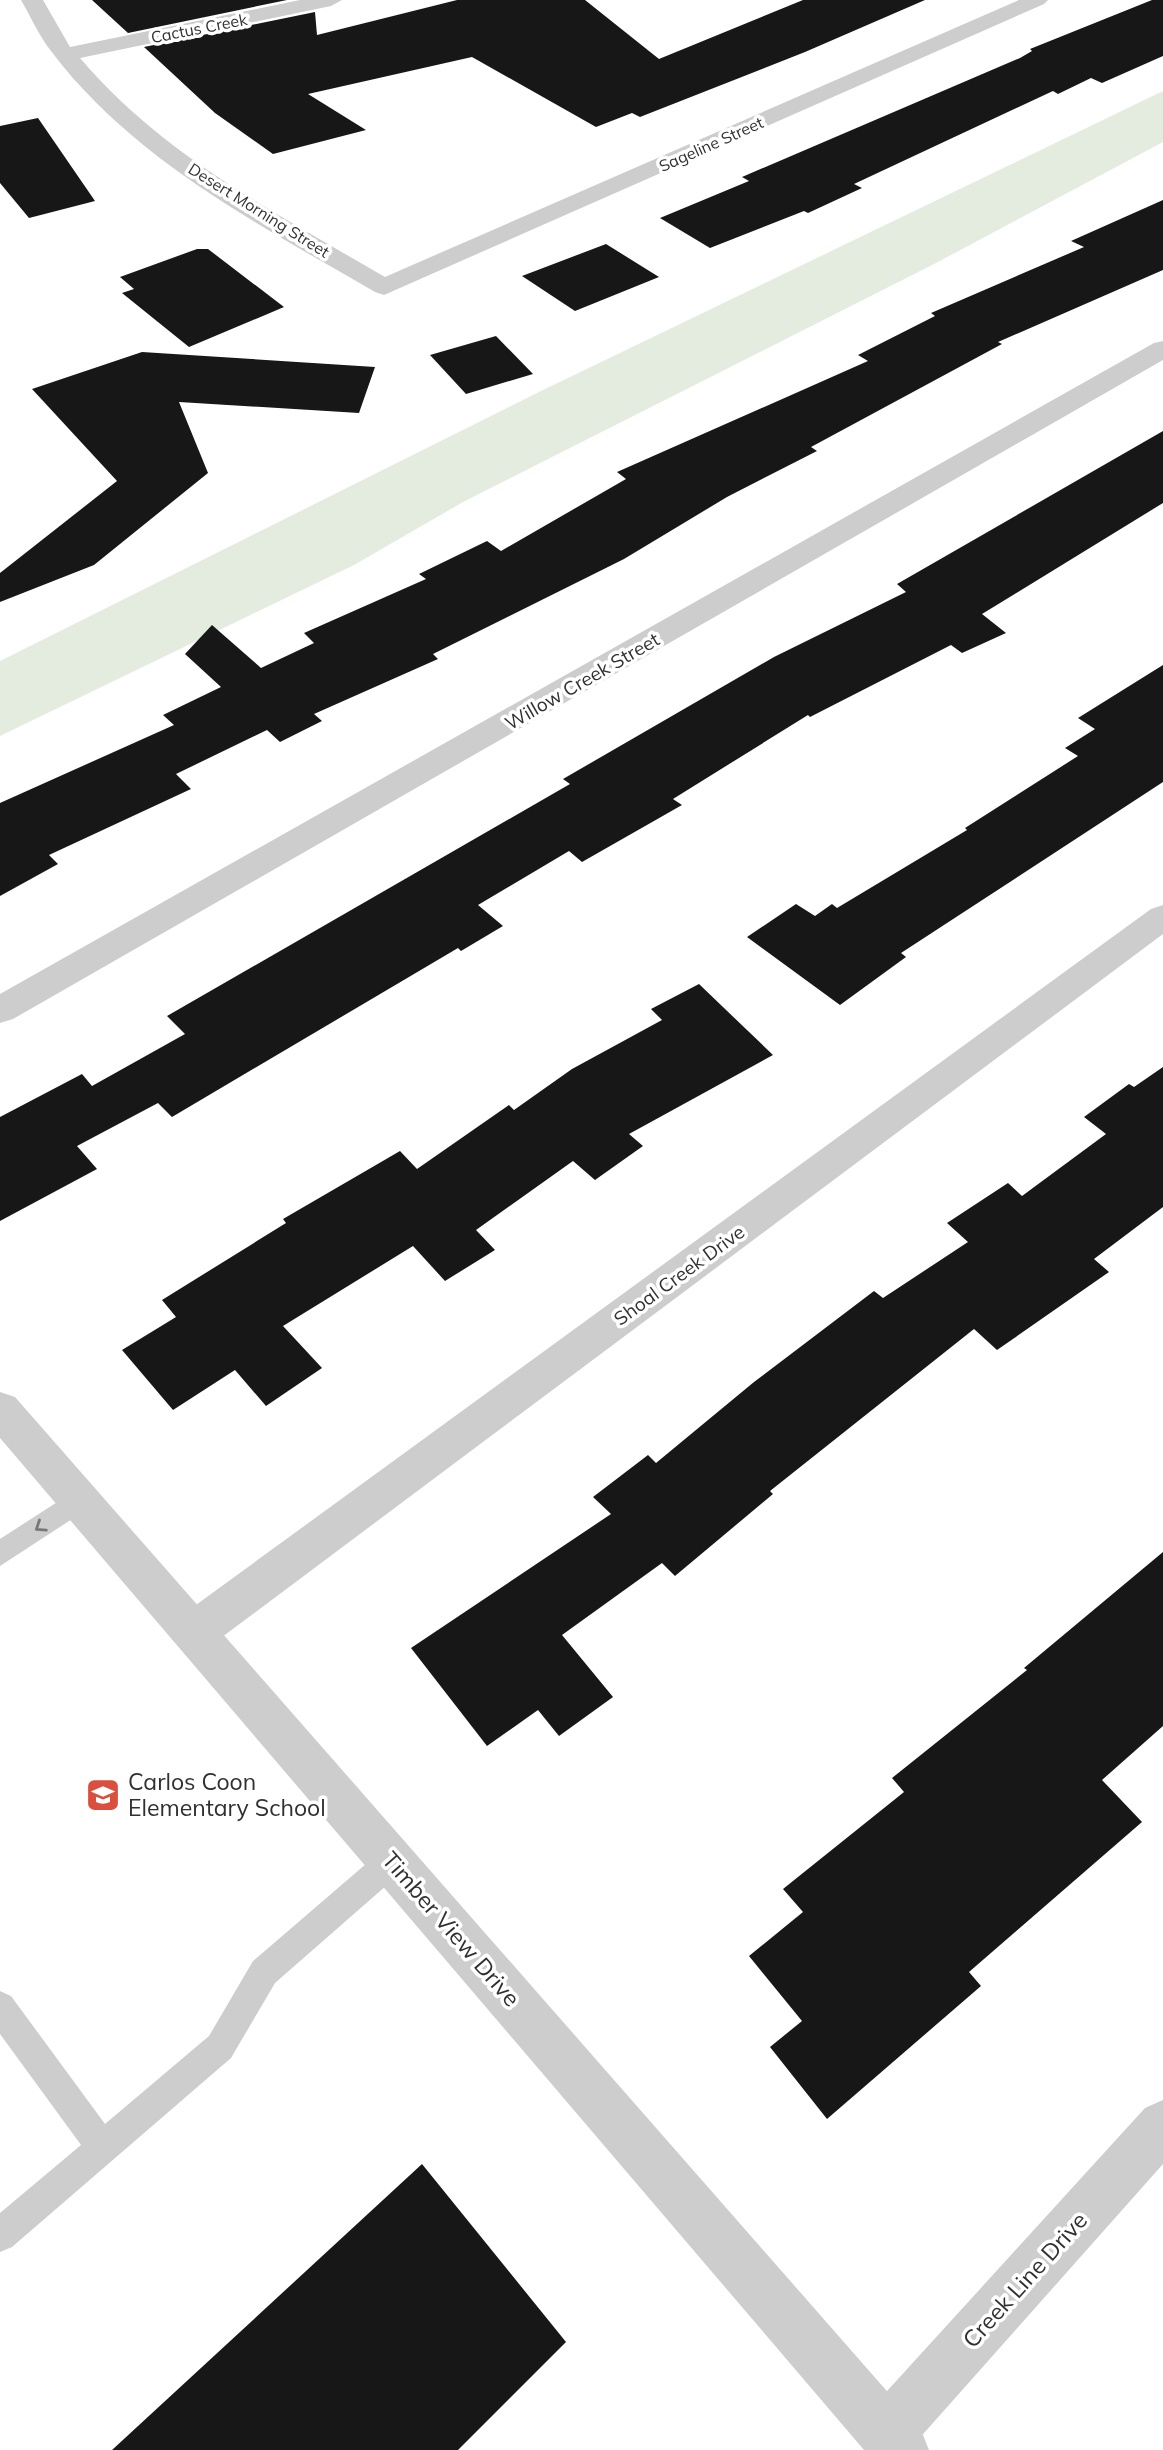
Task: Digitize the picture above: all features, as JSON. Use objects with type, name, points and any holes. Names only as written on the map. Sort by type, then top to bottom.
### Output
[{"type":"street","name":"Desert Morning Street","points":[[32,0],[40,19],[66,54],[93,86],[143,133],[208,182],[384,287]]},
{"type":"street","name":"Cactus Creek","points":[[66,54],[331,0]]},
{"type":"street","name":"Sageline Street","points":[[384,287],[1038,0]]},
{"type":"street","name":"Willow Creek Street","points":[[0,1010],[1163,349]]},
{"type":"street","name":"Shoal Creek Drive","points":[[194,1632],[1163,917]]},
{"type":"street","name":"Timber View Drive","points":[[0,1409],[392,1861],[887,2444]]},
{"type":"street","name":"Creek Line Drive","points":[[887,2444],[1163,2126]]},
{"type":"lane","points":[[0,1554],[79,1500]]},
{"type":"lane","points":[[0,2235],[220,2047],[264,1972],[392,1861]]},
{"type":"lane","points":[[0,2007],[103,2148]]},
{"type":"shaded area","points":[[1163,91],[1163,142],[936,263],[463,502],[354,565],[0,736],[0,661],[541,391]]},
{"type":"building","points":[[92,0],[287,0],[128,33]]},
{"type":"building","points":[[457,0],[585,0],[659,59],[803,0],[925,0],[805,52],[640,117],[632,113],[596,127],[472,57],[308,94],[366,130],[273,154],[215,113],[144,47],[315,12],[317,35]]},
{"type":"building","points":[[1152,0],[1163,0],[1163,56],[1102,83],[1091,78],[1058,94],[1053,91],[854,184],[862,188],[808,213],[804,211],[710,248],[660,218],[749,181],[742,177],[1020,58],[1032,51],[1030,49]]},
{"type":"building","points":[[38,118],[95,201],[29,218],[0,183],[0,126]]},
{"type":"building","points":[[1163,200],[1163,270],[998,342],[1002,344],[811,447],[817,451],[727,497],[624,559],[433,654],[438,659],[314,714],[322,721],[280,742],[267,730],[176,774],[191,789],[49,855],[58,864],[0,896],[0,803],[174,725],[163,715],[221,687],[185,654],[212,625],[261,668],[314,643],[304,633],[426,579],[419,574],[487,541],[501,551],[626,479],[617,472],[868,361],[858,355],[935,316],[931,313],[1084,247],[1071,241]]},
{"type":"building","points":[[606,244],[659,277],[575,311],[522,276]]},
{"type":"building","points":[[197,249],[208,249],[284,307],[189,347],[122,293],[134,289],[120,277]]},
{"type":"building","points":[[496,336],[533,374],[466,394],[430,355]]},
{"type":"building","points":[[142,352],[375,367],[359,413],[179,402],[208,473],[94,565],[0,602],[0,573],[117,481],[32,389]]},
{"type":"building","points":[[1163,431],[1163,503],[982,614],[1006,633],[962,653],[951,645],[810,717],[808,715],[673,799],[682,805],[582,862],[569,851],[478,905],[503,926],[461,951],[458,948],[172,1117],[158,1103],[77,1146],[97,1169],[0,1221],[0,1117],[82,1074],[92,1086],[185,1034],[167,1016],[570,784],[563,779],[774,657],[906,592],[897,584]]},
{"type":"building","points":[[1163,665],[1163,782],[901,953],[906,957],[840,1005],[747,937],[796,904],[815,916],[832,904],[837,908],[967,830],[965,828],[1078,756],[1065,748],[1095,729],[1078,718]]},
{"type":"building","points":[[699,984],[773,1055],[629,1134],[643,1146],[595,1180],[573,1161],[476,1230],[495,1250],[445,1281],[413,1246],[283,1326],[322,1368],[266,1406],[235,1370],[173,1410],[122,1350],[176,1317],[162,1300],[286,1223],[283,1219],[400,1151],[417,1169],[509,1105],[514,1110],[572,1069],[662,1020],[651,1009]]},
{"type":"building","points":[[1163,1067],[1163,1207],[1094,1259],[1109,1272],[997,1350],[974,1329],[770,1491],[773,1494],[675,1576],[662,1563],[562,1635],[613,1697],[559,1736],[538,1710],[487,1746],[411,1648],[611,1514],[593,1497],[648,1455],[656,1463],[754,1382],[874,1291],[883,1298],[968,1242],[947,1223],[1008,1183],[1022,1196],[1106,1134],[1084,1117],[1129,1084],[1134,1087]]},
{"type":"building","points":[[1163,1552],[1163,1726],[1102,1780],[1142,1822],[969,1972],[981,1986],[827,2119],[770,2047],[802,2021],[749,1956],[803,1912],[783,1889],[904,1792],[892,1778],[1027,1670],[1024,1668]]},
{"type":"building","points":[[422,2164],[566,2342],[458,2450],[112,2450]]},
{"type":"place","name":"Carlos Coon Elementary School","points":[[103,1795]]}]
